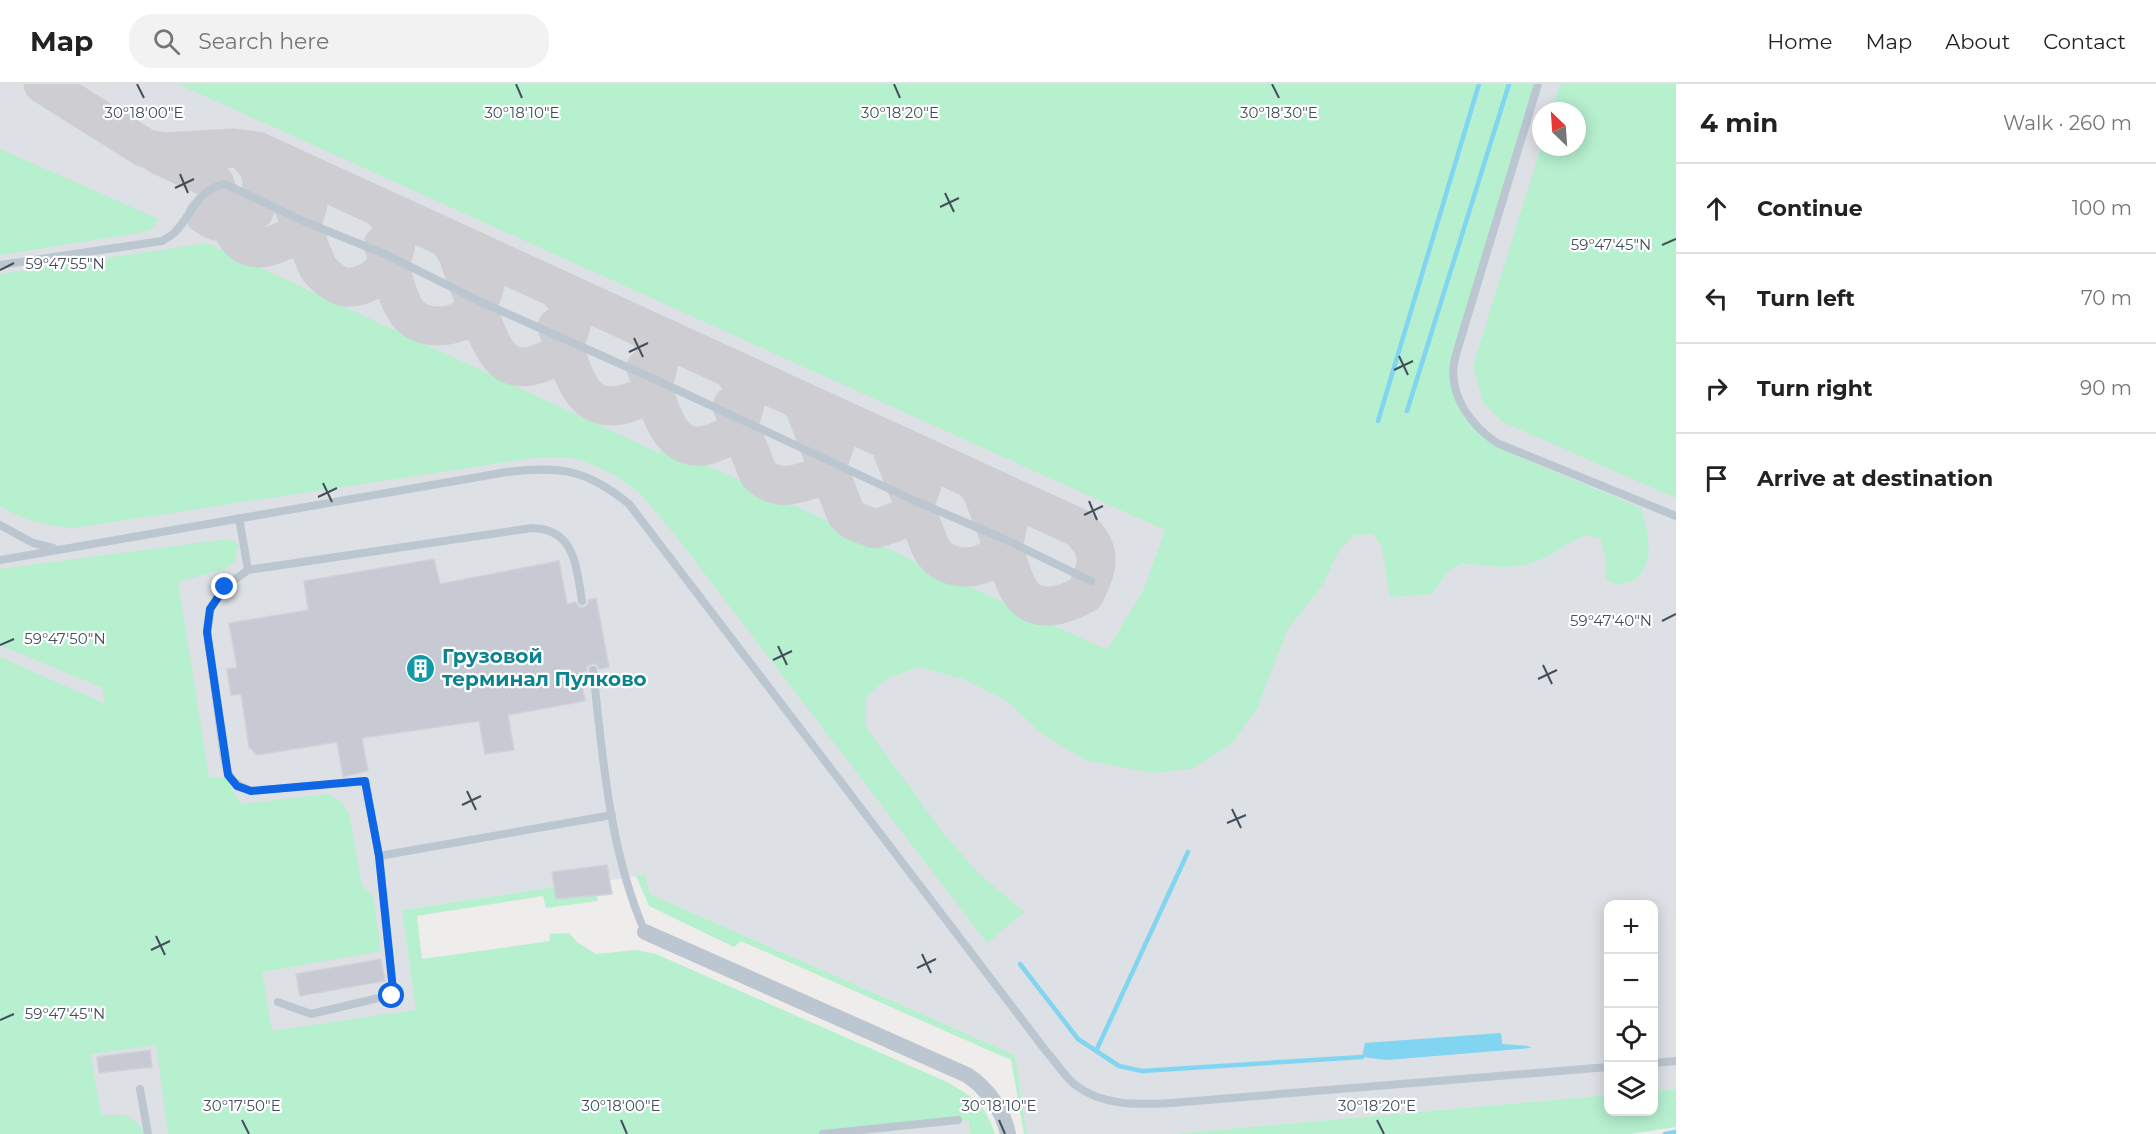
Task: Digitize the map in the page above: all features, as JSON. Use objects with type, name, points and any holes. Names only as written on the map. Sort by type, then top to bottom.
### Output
[{"type":"street","points":[[645,932],[967,1075],[981,1084],[994,1102],[1008,1134]]},
{"type":"lane","points":[[1538,84],[1453,366],[1455,387],[1470,419],[1481,432],[1497,443],[1676,516]]},
{"type":"lane","points":[[0,265],[162,241],[174,233],[203,193],[215,186],[225,184],[303,221],[387,255],[479,301],[913,500],[1004,539],[1090,581]]},
{"type":"lane","points":[[0,560],[534,469],[565,470],[589,476],[609,487],[629,504],[1046,1051],[1073,1083],[1095,1097],[1144,1105],[1162,1104],[1604,1067]]},
{"type":"lane","points":[[239,518],[248,570]]},
{"type":"lane","points":[[0,525],[33,543],[59,550]]},
{"type":"lane","points":[[278,1002],[311,1014],[392,996],[379,856],[365,781],[251,791],[237,786],[228,775],[207,632],[210,609],[225,587],[248,570],[543,528],[558,533],[570,547],[582,601]]},
{"type":"lane","points":[[594,670],[601,747],[612,815],[631,900],[645,932]]},
{"type":"lane","points":[[379,856],[612,815]]},
{"type":"lane","points":[[1658,1063],[1676,1061]]},
{"type":"lane","points":[[140,1089],[148,1134]]},
{"type":"lane","points":[[823,1134],[958,1120]]},
{"type":"shaded area","points":[[0,84],[1676,84],[1676,1089],[1658,1091],[1658,900],[1604,900],[1604,1095],[1172,1134],[1027,1134],[1015,1055],[652,895],[645,875],[610,880],[607,865],[552,872],[554,887],[402,910],[416,1009],[968,1120],[970,1134],[0,1134]]},
{"type":"green space","points":[[178,84],[1534,84],[1450,370],[1463,417],[1494,446],[1641,508],[1648,545],[1646,564],[1635,579],[1617,585],[1605,579],[1606,558],[1600,538],[1587,535],[1572,541],[1549,556],[1525,565],[1501,567],[1462,563],[1446,573],[1433,594],[1390,597],[1382,547],[1373,534],[1354,535],[1339,550],[1323,584],[1287,630],[1257,709],[1231,744],[1191,769],[1151,773],[1085,760],[1041,733],[1006,700],[964,679],[918,667],[886,679],[866,697],[866,727],[943,833],[979,874],[1024,912],[987,943],[676,536],[639,492],[614,475],[591,464],[569,457],[539,457],[73,528],[35,522],[0,506],[0,274],[207,243],[659,453],[663,445],[1107,650],[1144,589],[1165,530]]},
{"type":"green space","points":[[1560,84],[1676,84],[1676,498],[1503,422],[1483,402],[1473,366],[1538,156],[1586,156],[1586,102],[1555,102]]},
{"type":"green space","points":[[0,149],[159,219],[150,230],[0,255]]},
{"type":"green space","points":[[227,539],[238,545],[235,561],[225,569],[178,582],[209,777],[229,778],[232,791],[242,804],[328,794],[341,802],[349,814],[362,885],[373,897],[381,951],[262,972],[272,1031],[416,1010],[402,910],[554,887],[556,899],[596,894],[598,901],[546,908],[543,896],[417,916],[422,959],[550,941],[549,934],[569,933],[577,942],[596,954],[636,950],[656,954],[947,1082],[977,1102],[987,1115],[995,1134],[970,1134],[968,1120],[821,1134],[168,1134],[156,1045],[91,1054],[102,1115],[126,1115],[142,1127],[143,1134],[0,1134],[0,657],[105,704],[103,688],[0,645],[0,569]]},
{"type":"green space","points":[[645,875],[652,895],[1015,1055],[1027,1134],[1024,1134],[1011,1060],[741,941],[734,947],[649,906],[636,876]]},
{"type":"green space","points":[[1676,1089],[1676,1127],[1630,1134],[1172,1134],[1604,1095],[1604,1116],[1658,1116],[1658,1091]]},
{"type":"water","points":[[1501,1033],[1502,1044],[1531,1048],[1387,1060],[1362,1057],[1365,1043]]},
{"type":"building","name":"Грузовой терминал Пулково","points":[[434,559],[440,584],[559,561],[567,604],[576,602],[579,607],[584,607],[588,604],[588,600],[596,598],[609,667],[599,669],[596,664],[592,664],[587,667],[587,672],[580,673],[585,701],[508,715],[514,750],[485,754],[479,721],[362,738],[368,771],[343,777],[337,742],[257,755],[249,747],[241,694],[231,695],[227,669],[237,668],[229,623],[308,610],[304,581]]},
{"type":"building","points":[[607,865],[612,894],[556,899],[552,872]]},
{"type":"building","points":[[381,959],[385,981],[300,996],[296,974]]},
{"type":"building","points":[[150,1050],[152,1067],[99,1073],[97,1057]]},
{"type":"waterway","points":[[1378,421],[1479,84]]},
{"type":"waterway","points":[[1407,411],[1509,84]]},
{"type":"waterway","points":[[1096,1051],[1188,852]]},
{"type":"waterway","points":[[1020,964],[1078,1039],[1119,1066],[1142,1071],[1362,1057]]},
{"type":"waterway","points":[[1665,1134],[1676,1132]]},
{"type":"taxiway","points":[[43,84],[145,148],[163,152],[234,148],[257,151],[1079,528],[1092,544],[1096,560],[1085,594],[1069,602],[1043,606],[1028,600],[1021,593],[982,492],[975,482]]},
{"type":"taxiway","points":[[159,155],[214,182],[234,233],[249,246],[264,248],[296,236],[308,204]]},
{"type":"taxiway","points":[[205,215],[218,222],[229,223],[254,211],[260,197],[262,183],[259,170],[250,157]]},
{"type":"taxiway","points":[[275,161],[318,268],[337,284],[355,287],[366,283],[375,278],[390,261],[396,241],[395,231],[383,210]]},
{"type":"taxiway","points":[[450,241],[457,253],[490,340],[504,360],[514,366],[525,367],[558,355],[572,322],[570,308],[559,291]]},
{"type":"taxiway","points":[[383,245],[401,302],[405,310],[416,321],[440,326],[457,323],[473,311],[485,284]]},
{"type":"taxiway","points":[[557,327],[569,363],[584,392],[594,402],[607,406],[625,404],[647,395],[655,378],[658,364],[656,349],[648,332]]},
{"type":"taxiway","points":[[646,368],[666,424],[684,443],[697,446],[713,443],[734,433],[744,409],[745,394],[733,371]]},
{"type":"taxiway","points":[[800,401],[846,514],[854,521],[875,529],[901,519],[915,504],[922,484]]},
{"type":"taxiway","points":[[732,406],[758,473],[769,482],[793,485],[819,476],[827,465],[835,444]]},
{"type":"taxiway","points":[[889,442],[930,546],[942,560],[960,567],[979,565],[988,561],[1001,548],[1008,524]]},
{"type":"place","name":"Грузовой терминал Пулково","points":[[421,668]]},
{"type":"route","points":[[225,587],[210,609],[207,632],[228,775],[237,786],[251,791],[365,781],[379,856],[392,996]]}]
